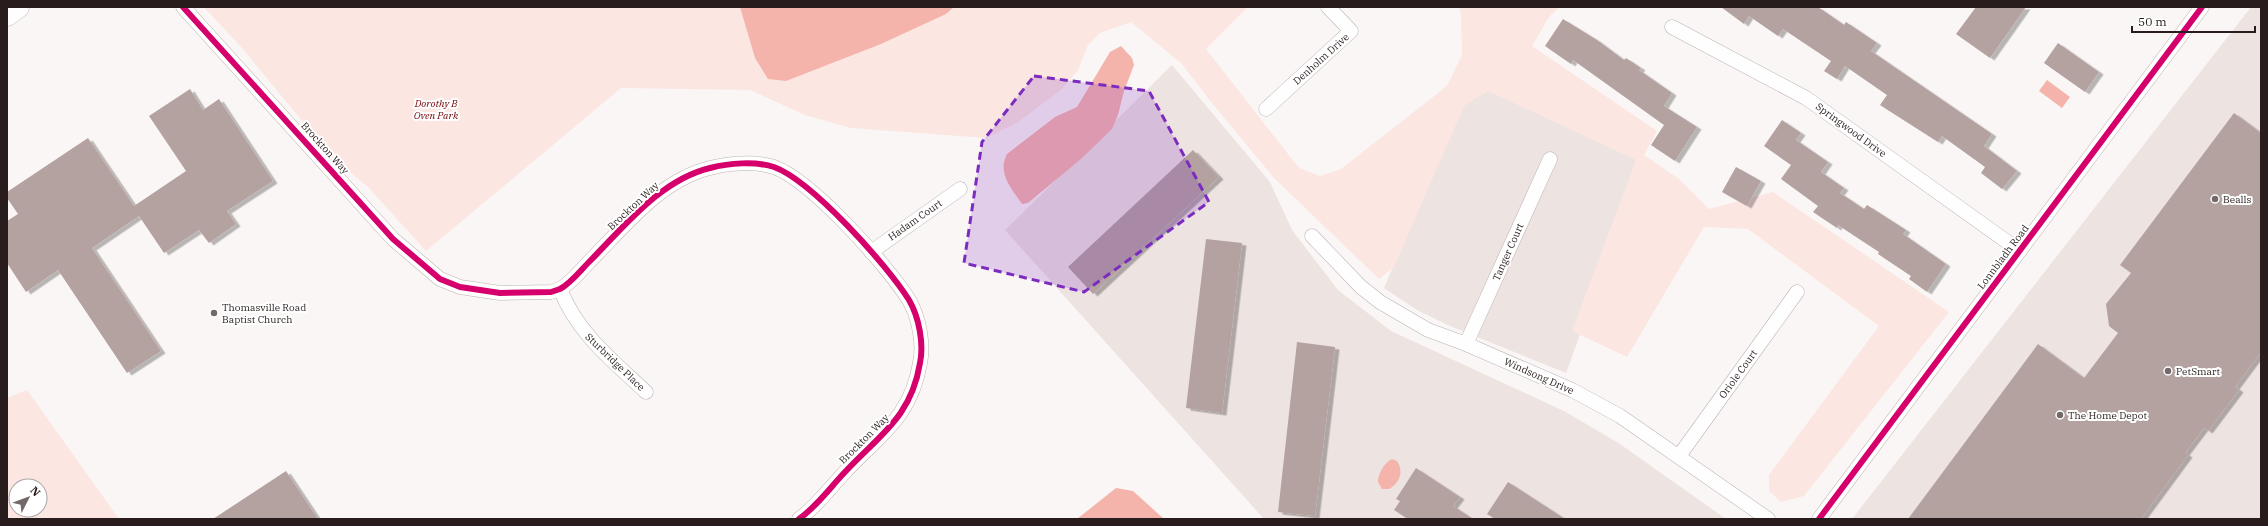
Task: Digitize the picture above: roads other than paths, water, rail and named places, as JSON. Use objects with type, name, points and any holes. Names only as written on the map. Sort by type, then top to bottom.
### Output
[{"type":"main road","points":[[7,15],[18,7]]},
{"type":"street","name":"Brockton Way","points":[[183,7],[393,239],[440,279],[460,286],[500,293],[551,292],[560,289],[668,187],[692,173],[736,164],[762,165],[774,168],[795,178],[826,205],[871,252],[910,301],[917,320],[921,362],[913,391],[905,409],[891,427],[845,472],[808,512],[798,519]]},
{"type":"street","name":"Denholm Drive","points":[[1266,109],[1351,31],[1328,7]]},
{"type":"street","name":"Lonnbladh Road","points":[[1819,519],[2202,7]]},
{"type":"street","name":"Springwood Drive","points":[[1672,27],[1806,98],[2020,251]]},
{"type":"street","name":"Tanger Court","points":[[1466,344],[1550,159]]},
{"type":"street","name":"Hadam Court","points":[[871,252],[960,189]]},
{"type":"street","name":"Windsong Drive","points":[[1312,236],[1361,287],[1380,302],[1428,330],[1466,344],[1572,390],[1620,416],[1768,519]]},
{"type":"street","name":"Sturbridge Place","points":[[560,289],[579,327],[646,392]]},
{"type":"street","name":"Oriole Court","points":[[1679,456],[1797,292]]},
{"type":"place","name":"Bealls","points":[[2215,199]]},
{"type":"place","name":"Thomasville Road Baptist Church","points":[[214,313]]},
{"type":"place","name":"PetSmart","points":[[2168,371]]},
{"type":"place","name":"The Home Depot","points":[[2060,415]]},
{"type":"park label","name":"Dorothy B Oven Park","points":[[436,108]]}]
